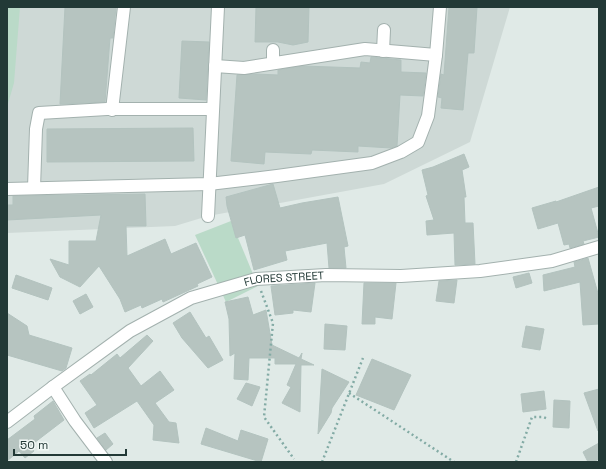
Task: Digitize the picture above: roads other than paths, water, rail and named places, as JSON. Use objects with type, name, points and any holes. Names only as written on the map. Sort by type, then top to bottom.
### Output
[{"type":"street","points":[[112,110],[124,7]]},
{"type":"street","points":[[208,216],[218,7]]},
{"type":"street","points":[[7,189],[209,184],[372,163],[400,152],[418,142],[428,116],[436,55],[440,7]]},
{"type":"street","points":[[382,51],[384,30]]},
{"type":"street","points":[[215,66],[244,68],[364,49],[436,55]]},
{"type":"street","points":[[273,50],[273,63]]},
{"type":"street","points":[[34,188],[36,129],[39,113],[112,110],[213,109]]},
{"type":"street","name":"FLORES STREET","points":[[7,422],[130,331],[191,298],[256,279],[326,275],[401,276],[480,271],[552,260],[599,247]]},
{"type":"street","points":[[53,387],[74,421],[106,462]]}]
